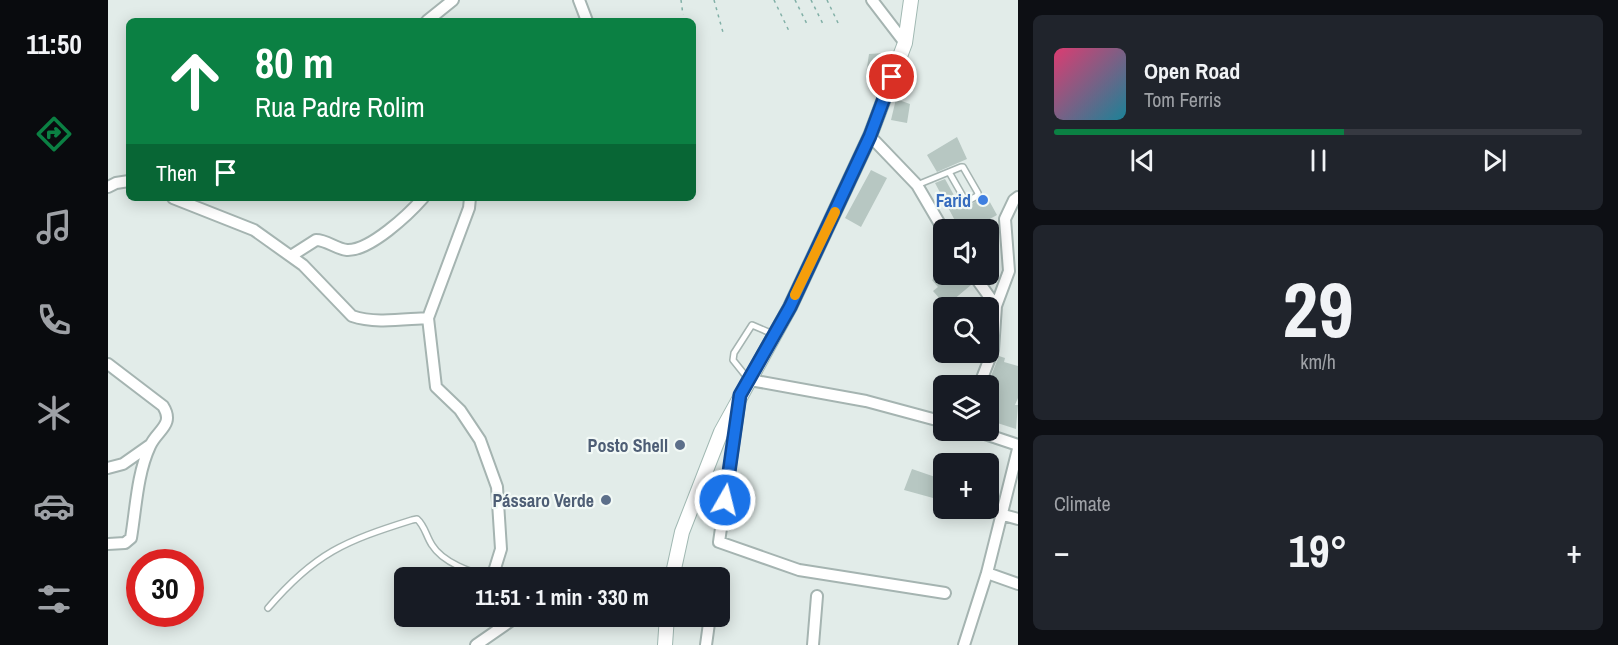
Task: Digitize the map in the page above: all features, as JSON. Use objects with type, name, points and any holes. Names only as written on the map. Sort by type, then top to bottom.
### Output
[{"type":"main road","points":[[674,567],[682,532],[717,442],[740,395],[790,307],[870,136],[905,43],[910,0]]},
{"type":"main road","points":[[665,645],[666,627]]},
{"type":"street","points":[[432,18],[453,0]]},
{"type":"street","points":[[579,0],[586,18]]},
{"type":"street","points":[[872,0],[905,43]]},
{"type":"street","points":[[870,136],[917,185],[937,219]]},
{"type":"street","points":[[108,187],[126,181]]},
{"type":"street","points":[[999,298],[1009,271],[1005,219],[1014,200],[1018,197]]},
{"type":"street","points":[[181,201],[254,230],[303,265],[352,316],[376,320],[428,318]]},
{"type":"street","points":[[291,256],[316,240],[344,250],[357,249],[390,229],[420,201]]},
{"type":"street","points":[[470,201],[428,318],[436,387],[460,410],[480,440],[497,487],[501,549],[495,567]]},
{"type":"street","points":[[108,364],[163,406],[168,413],[165,426],[150,445],[123,464],[108,468]]},
{"type":"street","points":[[750,381],[866,401],[933,419]]},
{"type":"street","points":[[740,395],[719,542],[800,570],[945,593]]},
{"type":"street","points":[[964,645],[987,573],[1018,447],[999,440]]},
{"type":"street","points":[[108,544],[125,543],[131,538],[142,474],[150,445]]},
{"type":"street","points":[[1000,514],[1018,519]]},
{"type":"street","points":[[987,573],[1018,584]]},
{"type":"street","points":[[813,645],[817,596]]},
{"type":"street","points":[[476,645],[503,627]]},
{"type":"street","points":[[706,645],[708,627]]},
{"type":"lane","points":[[917,185],[961,167],[964,168],[978,193],[977,196],[968,201],[964,200],[950,172]]},
{"type":"lane","points":[[750,381],[734,362],[734,353],[752,325],[774,335]]},
{"type":"lane","points":[[267,608],[296,576],[320,557],[363,536],[412,520],[417,519],[422,523],[431,544],[443,556],[462,567]]},
{"type":"path","points":[[681,0],[683,15]]},
{"type":"path","points":[[714,0],[724,36]]},
{"type":"path","points":[[774,0],[789,32]]},
{"type":"path","points":[[795,0],[808,26]]},
{"type":"path","points":[[811,0],[823,24]]},
{"type":"path","points":[[827,0],[839,25]]},
{"type":"building","points":[[884,53],[887,65],[882,80],[866,74],[869,54]]},
{"type":"building","points":[[896,99],[910,104],[907,123],[891,120]]},
{"type":"building","points":[[957,137],[967,159],[937,172],[927,155]]},
{"type":"building","points":[[871,170],[887,178],[861,227],[845,218]]},
{"type":"building","name":"Farid","points":[[945,179],[961,208],[986,195],[997,215],[990,219],[954,219],[935,183]]},
{"type":"building","points":[[936,285],[971,285],[957,297],[938,297],[933,291],[938,287]]},
{"type":"building","points":[[999,356],[1005,358],[1004,362],[1018,366],[1016,429],[999,424],[999,375],[991,375],[996,363],[999,363]]},
{"type":"building","points":[[912,469],[933,476],[933,498],[904,490]]},
{"type":"slow traffic","points":[[795,295],[835,212]]},
{"type":"place","name":"Farid","points":[[983,200]]},
{"type":"place","name":"Posto Shell","points":[[680,445]]},
{"type":"place","name":"Pássaro Verde","points":[[606,500]]},
{"type":"route","points":[[725,500],[740,395],[790,307],[870,136],[892,77]]}]
